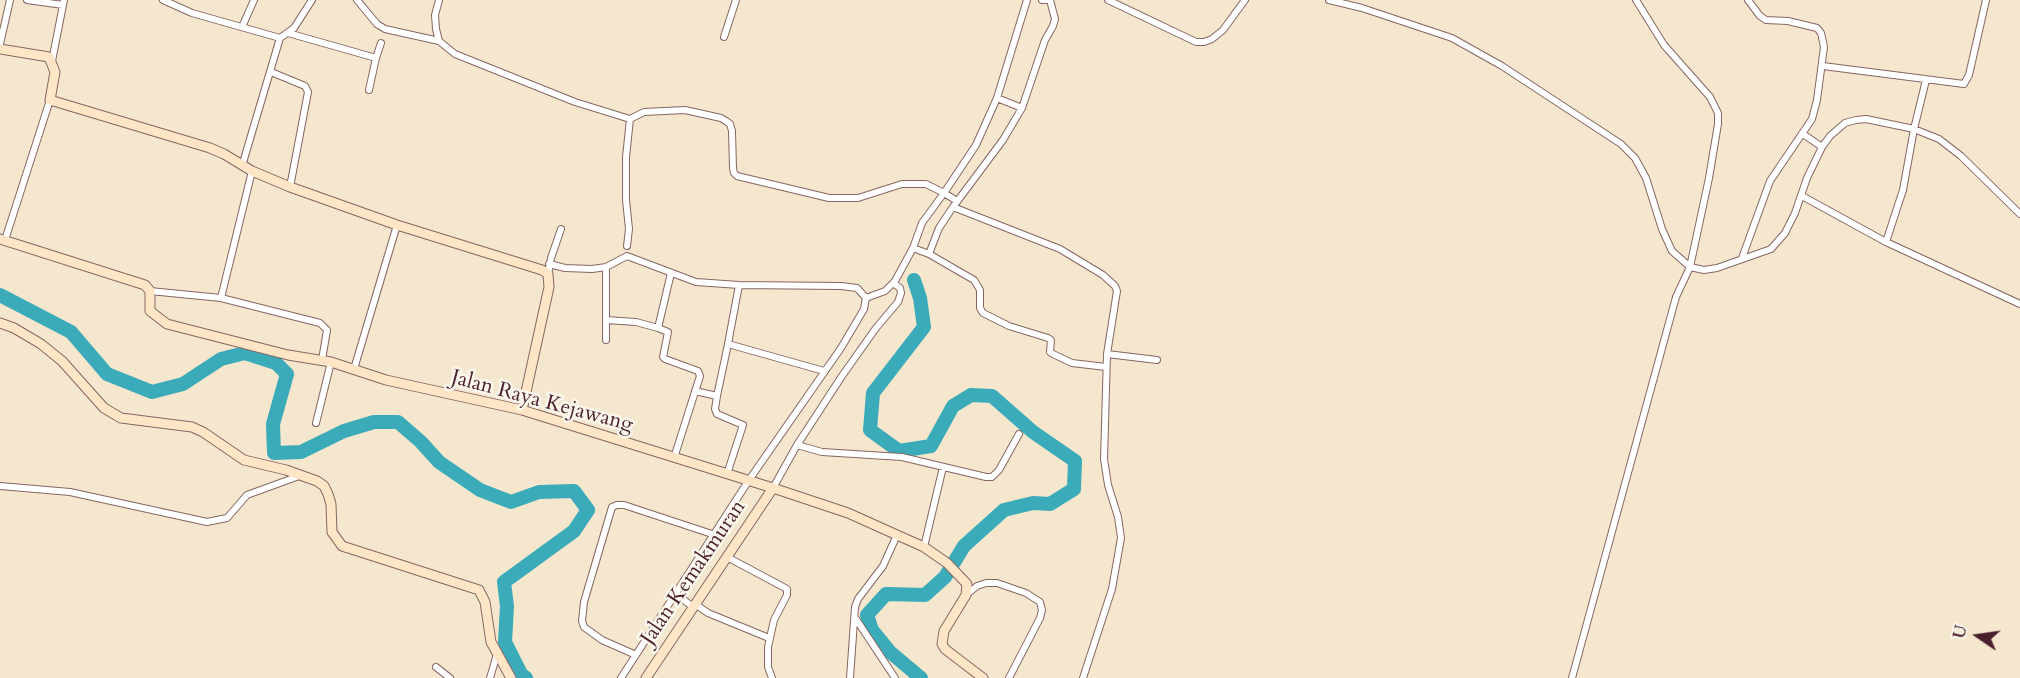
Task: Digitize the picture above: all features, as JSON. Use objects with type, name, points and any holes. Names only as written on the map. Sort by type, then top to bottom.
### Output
[{"type":"street","points":[[0,44],[7,4],[10,0]]},
{"type":"street","points":[[27,0],[63,3],[52,62]]},
{"type":"street","points":[[163,0],[192,13],[280,38]]},
{"type":"street","points":[[242,27],[254,0]]},
{"type":"street","points":[[242,166],[280,38],[288,33],[301,18],[312,0]]},
{"type":"street","points":[[357,0],[377,24],[385,29],[439,40],[455,54],[575,102],[630,118],[644,112],[662,110],[685,110],[721,118],[730,124],[735,175],[829,198],[858,198],[902,184],[926,184],[955,200]]},
{"type":"street","points":[[439,0],[435,15],[439,40]]},
{"type":"street","points":[[724,37],[736,0]]},
{"type":"street","points":[[866,298],[885,291],[894,282],[913,248],[922,223],[976,146],[1001,100],[1027,0]]},
{"type":"street","points":[[929,254],[939,228],[955,200],[1003,140],[1019,107],[1055,19],[1050,0],[1042,0]]},
{"type":"street","points":[[1108,0],[1196,42],[1212,39],[1223,30],[1245,0]]},
{"type":"street","points":[[1329,0],[1362,8],[1452,38],[1568,108],[1621,144],[1635,158],[1646,178],[1662,229],[1672,251],[1690,267],[1704,270],[1717,268],[1771,249],[1779,242],[1804,197],[1807,178],[1822,147],[1830,136],[1845,123],[1866,118],[1914,129],[1939,139],[1961,156],[2020,214]]},
{"type":"street","points":[[1362,8],[1363,0]]},
{"type":"street","points":[[1572,678],[1673,306],[1690,267],[1718,124],[1718,113],[1710,97],[1664,45],[1636,0]]},
{"type":"street","points":[[1742,258],[1770,181],[1812,119],[1823,66],[1824,39],[1819,30],[1808,25],[1766,20],[1748,0]]},
{"type":"street","points":[[1823,66],[1964,84],[1968,81],[1986,0]]},
{"type":"street","points":[[288,33],[376,58]]},
{"type":"street","points":[[369,90],[381,42]]},
{"type":"street","points":[[0,49],[49,57],[55,72],[50,100],[2,240],[133,280],[145,285],[150,291],[221,298],[323,324],[327,330],[326,361],[316,423]]},
{"type":"street","points":[[271,72],[305,86],[308,92],[290,187]]},
{"type":"street","points":[[1886,242],[1904,190],[1914,129],[1926,80]]},
{"type":"street","points":[[50,100],[210,148],[252,171],[290,187],[397,225],[542,270],[606,267],[627,256],[696,282],[739,285],[841,286],[857,288],[861,291],[866,298],[864,309],[841,348],[621,678]]},
{"type":"street","points":[[1001,100],[1019,107]]},
{"type":"street","points":[[627,246],[629,229],[625,176],[630,118]]},
{"type":"street","points":[[1803,134],[1822,147]]},
{"type":"street","points":[[221,298],[252,171]]},
{"type":"street","points":[[1804,197],[1886,242],[2020,304]]},
{"type":"street","points":[[952,207],[1060,249],[1103,275],[1114,286],[1117,296],[1106,367],[1104,459],[1121,538],[1112,589],[1083,678]]},
{"type":"street","points":[[354,369],[397,225]]},
{"type":"street","points":[[522,410],[549,287],[548,269],[561,229]]},
{"type":"street","points":[[913,248],[929,254],[974,280],[980,291],[980,309],[983,313],[1009,326],[1048,338],[1051,341],[1050,352],[1072,363],[1106,367]]},
{"type":"street","points":[[606,267],[606,340]]},
{"type":"street","points":[[658,328],[671,273]]},
{"type":"street","points":[[772,488],[797,445],[876,328],[898,302],[900,288],[894,282]]},
{"type":"street","points":[[727,474],[743,425],[717,414],[715,409],[739,285]]},
{"type":"street","name":"Jalan Raya Kejawang","points":[[150,291],[150,311],[167,324],[288,355],[326,361],[386,380],[522,410],[848,513],[924,547],[962,578],[967,584],[966,595]]},
{"type":"street","points":[[606,320],[636,322],[668,332],[664,359],[699,372],[674,458]]},
{"type":"street","points":[[0,323],[14,328],[41,344],[62,361],[104,408],[121,418],[192,427],[244,460],[302,475],[324,486],[331,504],[332,532],[342,546],[479,590],[485,602],[489,636],[496,654],[511,678]]},
{"type":"street","points":[[728,344],[824,371]]},
{"type":"street","points":[[1109,354],[1157,360]]},
{"type":"street","points":[[695,391],[717,396]]},
{"type":"street","points":[[797,445],[822,453],[902,457],[992,477],[999,470],[1019,434]]},
{"type":"street","points":[[924,547],[943,467]]},
{"type":"street","points":[[0,486],[70,492],[207,522],[227,518],[246,495],[302,475]]},
{"type":"street","name":"Jalan Kemakmuran","points":[[646,678],[772,488]]},
{"type":"street","points":[[636,655],[602,640],[584,627],[582,621],[584,602],[612,507],[624,505],[715,535]]},
{"type":"street","points":[[895,678],[854,614],[858,599],[883,566],[897,535]]},
{"type":"street","points":[[728,557],[787,589],[787,595],[774,620],[770,638],[767,658],[772,678]]},
{"type":"street","points":[[983,678],[945,649],[942,644],[944,631],[966,595],[986,583],[997,583],[1026,593],[1040,602],[1042,610],[1009,678]]},
{"type":"street","points":[[677,595],[708,613],[770,638]]},
{"type":"street","points":[[850,678],[856,620]]},
{"type":"street","points":[[490,678],[496,654]]},
{"type":"street","points":[[436,667],[450,678]]},
{"type":"waterway","points":[[914,280],[920,298],[924,327],[873,393],[870,430],[899,451],[931,446],[953,406],[971,395],[992,396],[1033,432],[1075,461],[1074,489],[1050,504],[1033,503],[1004,510],[964,546],[945,577],[925,595],[886,594],[867,615],[872,630],[890,652],[921,678]]},
{"type":"waterway","points":[[0,295],[71,332],[107,374],[152,392],[183,384],[221,359],[245,353],[276,363],[287,374],[273,424],[274,453],[301,452],[344,431],[374,422],[398,422],[439,462],[480,490],[511,502],[539,492],[574,491],[588,510],[574,531],[504,582],[507,606],[505,642],[521,674],[526,678]]}]
